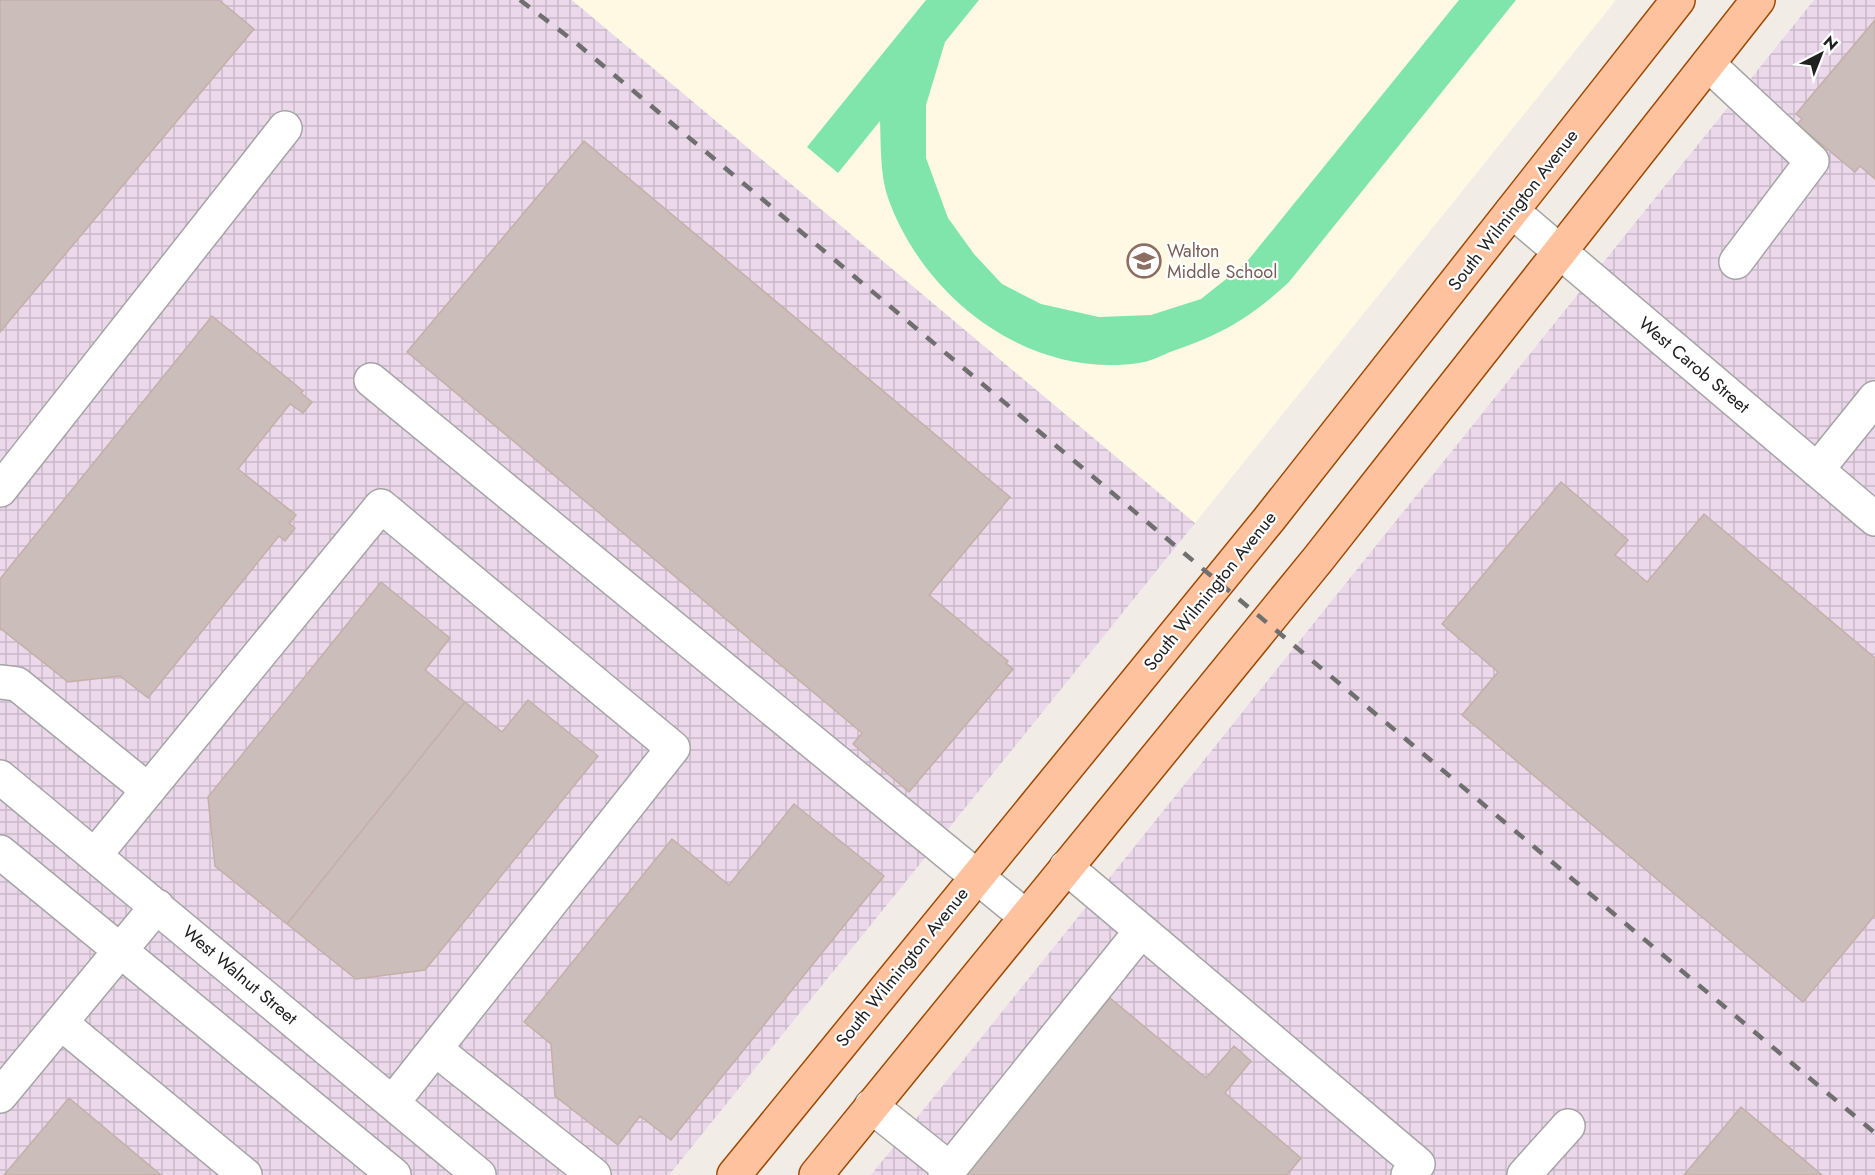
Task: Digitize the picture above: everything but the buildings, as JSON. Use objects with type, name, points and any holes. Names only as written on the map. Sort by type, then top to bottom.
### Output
[{"type":"main road","name":"South Wilmington Avenue","points":[[734,1175],[1270,518],[1678,0]]},
{"type":"main road","points":[[816,1175],[1319,558],[1758,0]]},
{"type":"street","points":[[1708,64],[1812,161],[1736,262]]},
{"type":"street","points":[[0,490],[285,128]]},
{"type":"street","name":"West Carob Street","points":[[1512,211],[1875,519]]},
{"type":"street","points":[[371,380],[1025,916]]},
{"type":"street","points":[[1817,470],[1875,398]]},
{"type":"street","points":[[95,855],[381,506],[672,748],[393,1102]]},
{"type":"street","points":[[0,682],[16,684],[148,790]]},
{"type":"street","name":"West Walnut Street","points":[[0,777],[479,1175]]},
{"type":"street","points":[[0,852],[394,1175]]},
{"type":"street","points":[[1066,867],[1418,1164],[1408,1175]]},
{"type":"street","points":[[0,1096],[157,906]]},
{"type":"street","points":[[871,1106],[947,1172],[1141,930]]},
{"type":"street","points":[[61,1023],[245,1175]]},
{"type":"street","points":[[435,1049],[594,1175]]},
{"type":"street","points":[[1524,1175],[1568,1126]]},
{"type":"shaded area","points":[[0,0],[572,0],[1195,523],[669,1175],[0,1175]]},
{"type":"shaded area","name":"Walton Middle School","points":[[572,0],[1616,0],[1195,523]]},
{"type":"shaded area","points":[[1814,0],[1875,0],[1875,1175],[871,1175]]},
{"type":"green space","points":[[926,0],[979,0],[945,42],[926,105],[926,158],[948,218],[974,254],[1002,284],[1041,304],[1099,317],[1151,315],[1201,299],[1245,264],[1459,0],[1516,0],[1289,282],[1275,295],[1235,324],[1191,345],[1143,362],[1098,365],[1058,358],[1021,344],[986,324],[954,299],[927,269],[905,235],[885,189],[880,121],[838,173],[807,147]]},
{"type":"railway","points":[[520,0],[575,42],[1875,1133]]},
{"type":"place","name":"Walton Middle School","points":[[1144,261]]}]
